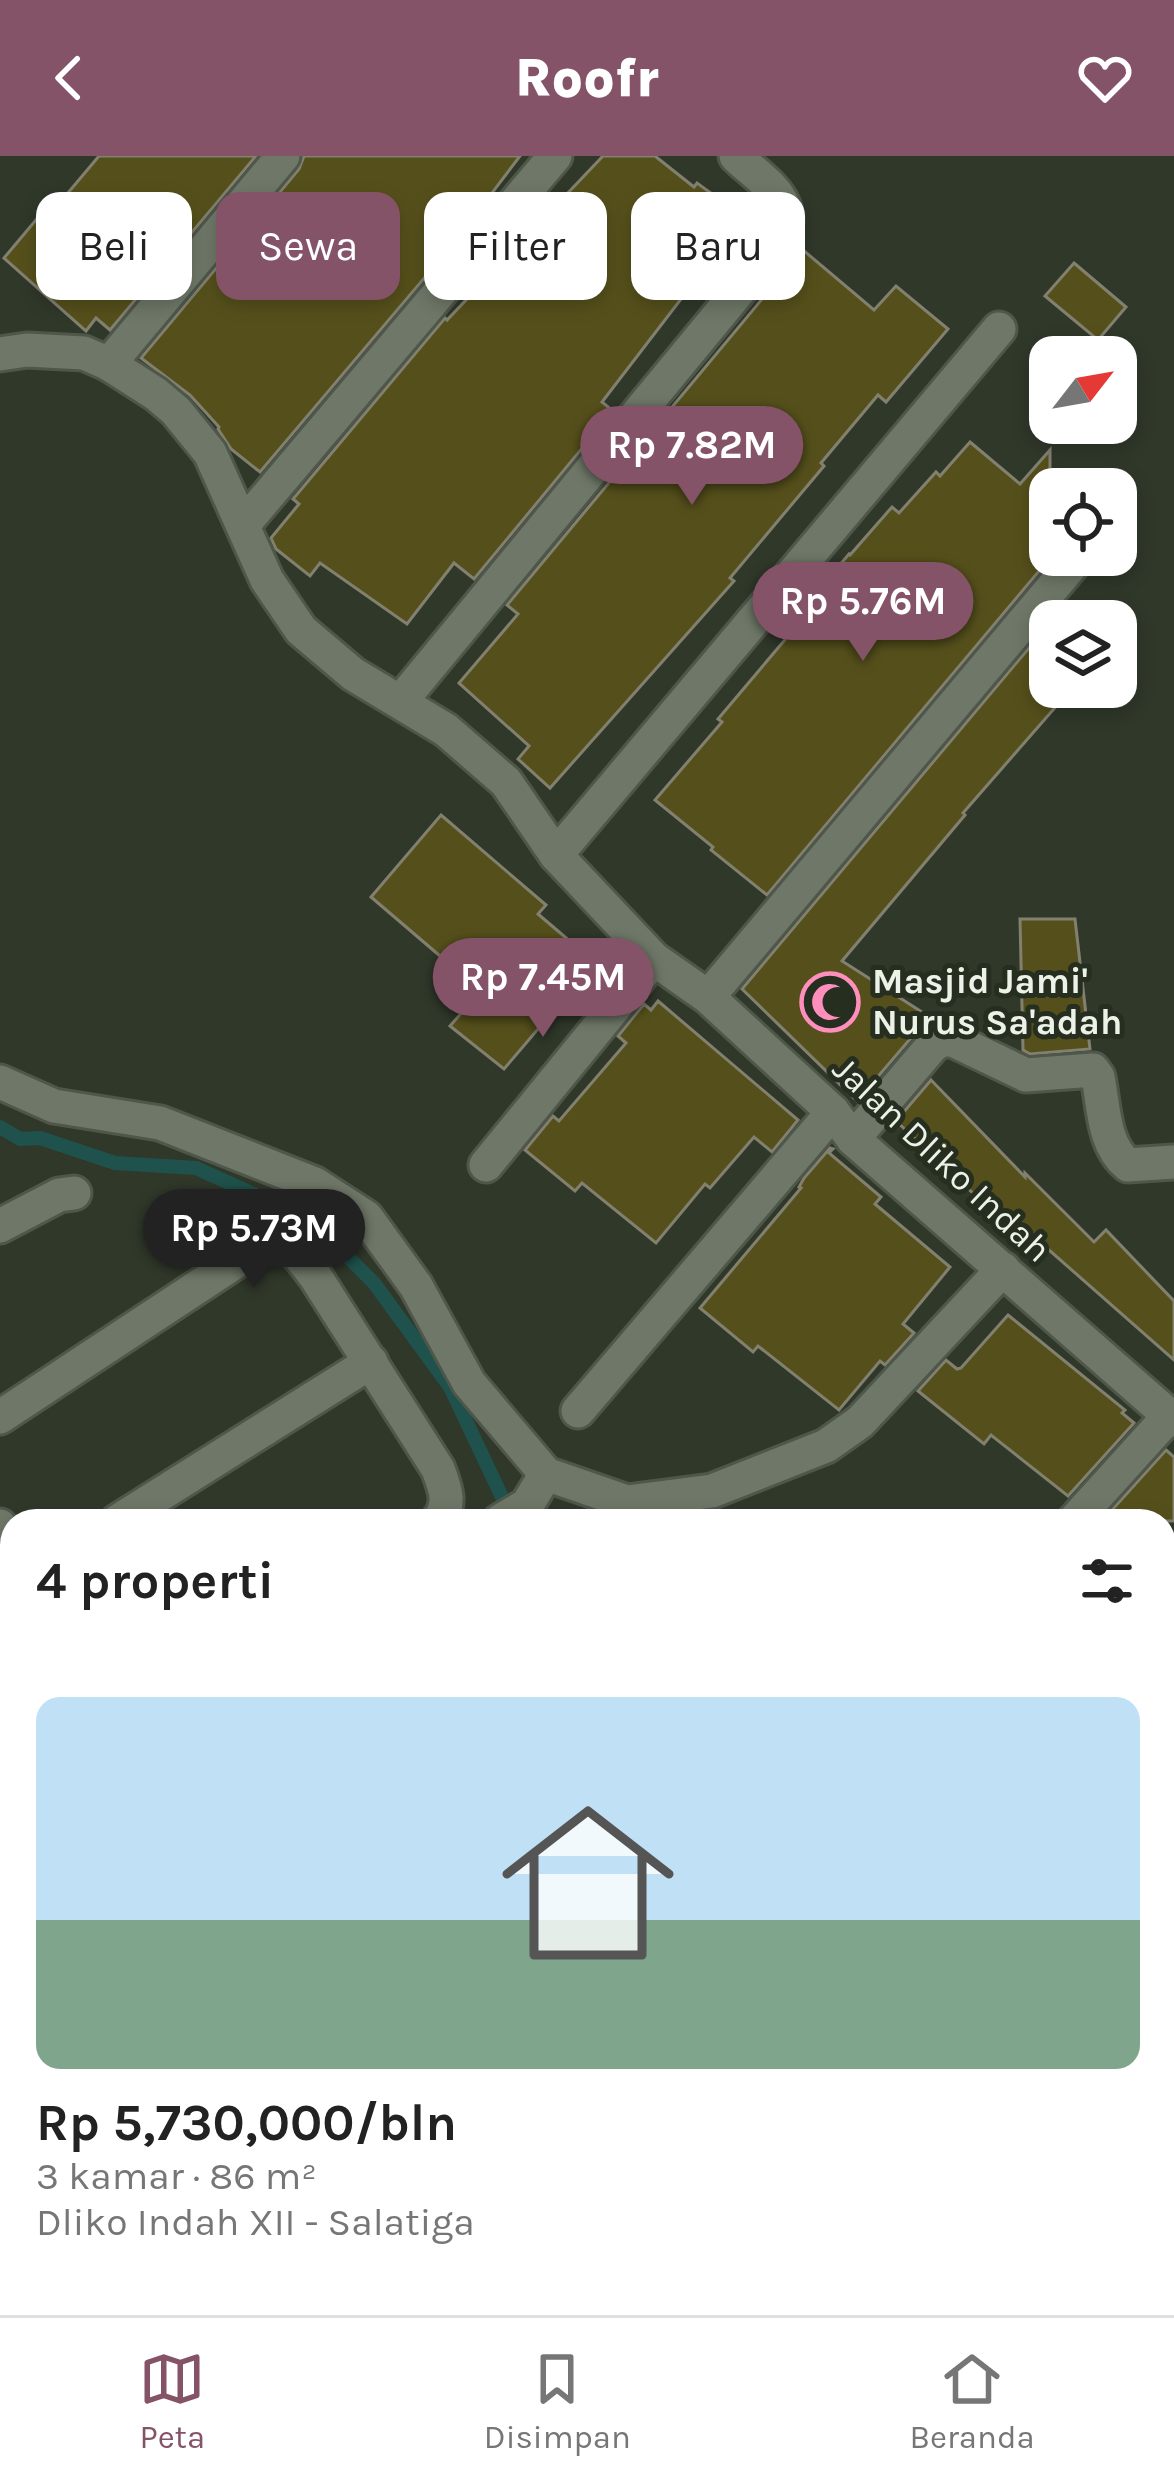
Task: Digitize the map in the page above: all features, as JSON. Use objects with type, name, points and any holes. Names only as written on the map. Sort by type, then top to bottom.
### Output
[{"type":"street","points":[[109,364],[283,156]]},
{"type":"street","points":[[243,526],[555,156]]},
{"type":"street","points":[[401,701],[780,241],[787,212],[781,198],[736,156]]},
{"type":"street","points":[[556,855],[998,329]]},
{"type":"street","name":"Jalan Dliko Indah","points":[[0,354],[27,350],[85,353],[157,394],[210,453],[267,580],[301,630],[353,674],[446,730],[506,782],[556,855],[654,959],[708,997],[843,1126],[1172,1418]]},
{"type":"street","points":[[708,997],[1062,576]]},
{"type":"street","points":[[486,1165],[654,959]]},
{"type":"street","points":[[578,1411],[843,1126],[942,1040],[953,1040],[1026,1075],[1093,1070],[1117,1156],[1128,1165],[1174,1162]]},
{"type":"street","points":[[0,1082],[55,1106],[160,1123],[315,1184],[365,1217],[416,1286],[470,1383],[546,1474],[627,1502],[712,1491],[814,1452],[860,1422],[1003,1269]]},
{"type":"street","points":[[0,1226],[59,1195],[74,1193]]},
{"type":"street","points":[[0,1417],[250,1253],[286,1244],[294,1249],[438,1469],[447,1509]]},
{"type":"street","points":[[137,1509],[371,1363]]},
{"type":"street","points":[[1085,1509],[1172,1418]]},
{"type":"street","points":[[516,1509],[546,1474]]},
{"type":"building","points":[[99,156],[256,156],[226,192],[216,192],[216,204],[192,232],[192,192],[69,192]]},
{"type":"building","points":[[304,156],[520,156],[493,192],[424,192],[424,278],[260,472],[231,449],[219,427],[190,395],[141,358],[216,268],[216,300],[400,300],[400,192],[280,192]]},
{"type":"building","points":[[603,156],[655,156],[694,187],[697,183],[709,192],[631,192],[631,300],[680,300],[602,402],[613,411],[474,579],[454,563],[407,624],[320,563],[310,576],[276,549],[271,538],[299,504],[293,499],[445,318],[466,300],[607,300],[607,192],[569,192]]},
{"type":"building","points":[[36,220],[36,286],[4,258]]},
{"type":"building","points":[[805,252],[874,310],[896,286],[948,329],[886,402],[878,395],[730,578],[734,581],[550,788],[518,759],[529,746],[459,683],[518,614],[507,605],[761,300],[805,300]]},
{"type":"building","points":[[1074,263],[1126,307],[1101,336],[1093,336],[1045,296]]},
{"type":"building","points":[[51,300],[135,300],[110,330],[96,318],[86,331]]},
{"type":"building","points":[[970,442],[1020,484],[1029,474],[1029,576],[1035,576],[767,895],[655,800],[722,722],[718,719],[789,635],[784,631],[849,554],[892,507],[899,513],[936,472],[940,476]]},
{"type":"building","points":[[1050,450],[1050,468],[1034,468]]},
{"type":"building","points":[[1029,648],[1029,708],[1055,708],[842,961],[936,1021],[917,1031],[857,1101],[742,989]]},
{"type":"building","points":[[441,815],[546,905],[538,914],[612,977],[585,1010],[567,995],[504,1069],[450,1026],[481,991],[371,897]]},
{"type":"building","points":[[1020,919],[1075,919],[1090,1049],[1030,1054],[1023,1050]]},
{"type":"building","points":[[658,1001],[798,1120],[772,1152],[754,1137],[710,1188],[705,1184],[656,1243],[582,1183],[575,1191],[525,1150],[553,1116],[559,1121],[626,1043],[618,1036],[644,1004],[651,1010]]},
{"type":"building","points":[[931,1080],[1094,1242],[1106,1230],[1174,1301],[1174,1360],[1032,1235],[1025,1242],[896,1121]]},
{"type":"building","points":[[830,1148],[829,1153],[881,1197],[875,1204],[950,1267],[903,1324],[914,1333],[885,1365],[880,1361],[839,1410],[758,1346],[753,1352],[700,1308]]},
{"type":"building","points":[[1008,1315],[1125,1410],[1122,1413],[1134,1423],[1068,1496],[991,1435],[984,1444],[918,1391],[946,1360],[961,1368]]},
{"type":"building","points":[[1166,1450],[1174,1457],[1174,1509],[1113,1509]]},
{"type":"waterway","points":[[0,1127],[20,1139],[40,1138],[115,1163],[196,1168],[311,1220],[374,1283],[450,1387],[508,1509]]},
{"type":"place","name":"Masjid Jami' Nurus Sa'adah","points":[[830,1002]]}]
